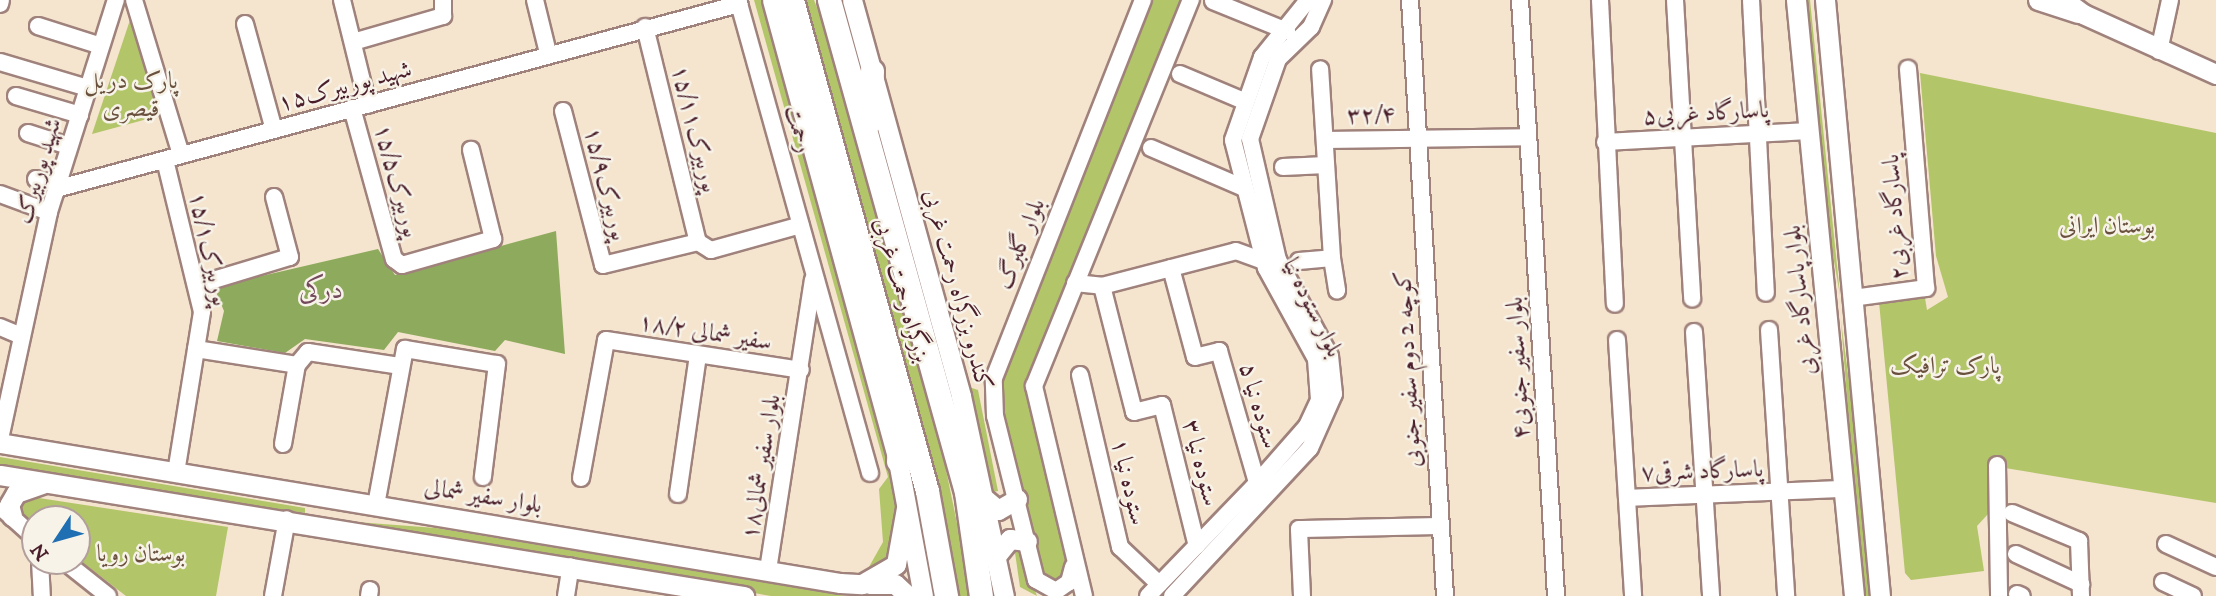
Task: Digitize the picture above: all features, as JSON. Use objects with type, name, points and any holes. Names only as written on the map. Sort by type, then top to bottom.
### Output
[{"type":"highway","name":"بزرگراه رحمت غربی","points":[[792,0],[903,396],[946,596]]},
{"type":"highway","name":"بزرگراه رحمت غربی","points":[[829,0],[944,417],[999,595]]},
{"type":"highway","points":[[869,141],[872,71]]},
{"type":"highway","points":[[898,461],[903,396]]},
{"type":"highway","points":[[944,417],[985,499]]},
{"type":"main road","points":[[772,0],[898,461],[923,596]]},
{"type":"main road","name":"کندرو بزرگراه رحمت غربی","points":[[852,0],[985,499],[996,556],[999,595]]},
{"type":"main road","name":"بلوار پاسارگاد غربی","points":[[1796,0],[1854,596]]},
{"type":"main road","name":"بلوار پاسارگاد غربی","points":[[1825,0],[1880,596]]},
{"type":"main road","points":[[2038,0],[2084,7]]},
{"type":"main road","points":[[2064,0],[2084,7],[2159,51],[2216,74]]},
{"type":"main road","points":[[1828,308],[1853,302]]},
{"type":"main road","name":"بلوار سفیر شمالی","points":[[0,441],[768,570],[862,584],[895,584],[908,596]]},
{"type":"main road","points":[[2,476],[287,519],[744,596]]},
{"type":"main road","points":[[6,511],[20,489],[64,484]]},
{"type":"main road","points":[[321,526],[327,497]]},
{"type":"main road","points":[[985,499],[998,510],[1017,499]]},
{"type":"main road","points":[[862,584],[896,564],[906,508]]},
{"type":"main road","points":[[996,556],[1010,539],[1027,541]]},
{"type":"street","name":"شهید پوربیرک","points":[[0,441],[6,367],[19,335],[49,212],[116,0]]},
{"type":"street","name":"پوربیرک۱۵/۵","points":[[342,0],[353,42],[360,107],[398,264],[493,239],[471,150]]},
{"type":"street","points":[[353,42],[443,16],[443,0]]},
{"type":"street","points":[[535,0],[548,53]]},
{"type":"street","name":"بلوار گلبرگ","points":[[1073,567],[1063,588],[1043,587],[1027,541],[994,409],[994,378],[1143,0]]},
{"type":"street","points":[[1084,596],[1073,567],[1033,396],[1075,283],[1191,0]]},
{"type":"street","name":"بلوار ستوده نیا","points":[[1152,592],[1257,483],[1307,426],[1320,380],[1316,359],[1264,261],[1233,140],[1244,101],[1262,57],[1287,31],[1308,0]]},
{"type":"street","name":"بلوار ستوده نیا","points":[[1172,596],[1310,447],[1329,416],[1334,394],[1330,356],[1278,260],[1250,139],[1278,60],[1311,27],[1323,0]]},
{"type":"street","name":"کوچه 2 دوم سفیر جنوبی","points":[[1410,0],[1446,596]]},
{"type":"street","name":"بلوار سفیر جنوبی۴","points":[[1520,0],[1556,596]]},
{"type":"street","points":[[1600,0],[1615,304]]},
{"type":"street","points":[[1675,0],[1692,299]]},
{"type":"street","points":[[1751,0],[1766,293]]},
{"type":"street","points":[[2159,51],[2170,0]]},
{"type":"street","points":[[1213,1],[1287,31]]},
{"type":"street","points":[[136,2],[181,155]]},
{"type":"street","name":"شهید پوربیرک۱۵","points":[[57,187],[360,107],[739,2]]},
{"type":"street","name":"رحمت","points":[[739,2],[870,473]]},
{"type":"street","points":[[245,24],[274,130]]},
{"type":"street","points":[[38,26],[101,46]]},
{"type":"street","name":"پوربیرک۱۵/۱۱","points":[[645,27],[698,242]]},
{"type":"street","points":[[0,62],[88,88]]},
{"type":"street","points":[[1320,69],[1332,258],[1337,291]]},
{"type":"street","name":"پاسارگاد غربی۲","points":[[1853,302],[1926,288],[1908,69]]},
{"type":"street","points":[[1180,74],[1244,101]]},
{"type":"street","points":[[16,96],[80,115]]},
{"type":"street","name":"پوربیرک۱۵/۹","points":[[563,111],[605,267],[698,242]]},
{"type":"street","name":"پاسارگاد غربی۵","points":[[1605,142],[1809,131]]},
{"type":"street","points":[[28,133],[69,146]]},
{"type":"street","name":"۳۲/۴","points":[[1325,139],[1528,137]]},
{"type":"street","points":[[1151,148],[1244,188]]},
{"type":"street","name":"پوربیرک۱۵/۱","points":[[164,160],[202,312],[176,472]]},
{"type":"street","points":[[1283,167],[1326,165]]},
{"type":"street","points":[[36,178],[57,187]]},
{"type":"street","points":[[0,194],[49,212]]},
{"type":"street","points":[[197,285],[290,257],[274,197]]},
{"type":"street","points":[[698,242],[711,250],[801,225]]},
{"type":"street","points":[[1075,283],[1102,286],[1236,251],[1264,261]]},
{"type":"street","points":[[1299,261],[1332,258]]},
{"type":"street","name":"ستوده نیا ۵","points":[[1171,268],[1195,357],[1219,352],[1257,483]]},
{"type":"street","name":"بلوار سفیر شمالی۱۸","points":[[768,570],[801,370],[814,270]]},
{"type":"street","name":"ستوده نیا ۳","points":[[1102,286],[1134,412],[1162,405],[1197,546]]},
{"type":"street","points":[[0,327],[19,335]]},
{"type":"street","points":[[1769,330],[1786,596]]},
{"type":"street","points":[[1694,332],[1711,596]]},
{"type":"street","points":[[1617,340],[1633,596]]},
{"type":"street","name":"سفیر شمالی ۱۸/۲","points":[[581,478],[603,341],[801,370]]},
{"type":"street","points":[[376,505],[401,366],[407,348],[497,364],[483,477]]},
{"type":"street","points":[[196,349],[297,365]]},
{"type":"street","points":[[283,444],[297,365],[308,352],[401,366]]},
{"type":"street","points":[[678,494],[698,356]]},
{"type":"street","name":"ستوده نیا ۱","points":[[1080,375],[1120,547],[1152,592]]},
{"type":"street","points":[[1997,465],[1999,596]]},
{"type":"street","name":"پاسارگاد شرقی۷","points":[[1627,498],[1844,489]]},
{"type":"street","points":[[6,511],[21,525]]},
{"type":"street","points":[[2012,513],[2079,541],[2081,590]]},
{"type":"street","points":[[272,596],[287,519]]},
{"type":"street","points":[[1302,596],[1299,529],[1441,526]]},
{"type":"street","points":[[2166,544],[2216,568]]},
{"type":"street","points":[[2016,554],[2081,590]]},
{"type":"street","points":[[566,596],[572,566]]},
{"type":"street","points":[[41,575],[42,596]]},
{"type":"street","points":[[82,575],[108,596]]},
{"type":"street","points":[[2163,582],[2193,596]]},
{"type":"green space","points":[[754,0],[768,0],[900,502],[885,565],[865,574],[883,542],[879,489],[888,477]]},
{"type":"green space","points":[[803,0],[814,0],[829,38],[938,431],[972,596],[953,596]]},
{"type":"green space","points":[[1151,0],[1184,0],[1029,391],[1068,567],[1057,584],[1042,579],[997,396],[1015,336]]},
{"type":"green space","points":[[1803,0],[1810,0],[1840,295],[1828,227]]},
{"type":"green space","name":"پارک دریل قیصری","points":[[130,20],[138,21],[162,115],[92,134]]},
{"type":"green space","name":"بوستان ایرانی","points":[[1920,73],[2216,133],[2216,503],[1987,465],[1988,514],[1977,526],[1984,571],[1911,580],[1905,573],[1879,302],[1925,298],[1927,310],[1948,297],[1936,256]]},
{"type":"green space","points":[[556,231],[565,354],[505,340],[495,351],[398,332],[384,350],[305,339],[285,353],[217,341],[224,311],[214,287],[378,249],[395,275]]},
{"type":"green space","points":[[1841,321],[1853,412],[1871,596],[1862,596]]},
{"type":"green space","points":[[966,386],[978,390],[998,491],[993,492]]},
{"type":"green space","points":[[0,457],[305,508],[305,513],[0,469]]},
{"type":"green space","name":"بوستان رویا","points":[[26,496],[85,505],[22,505]]},
{"type":"green space","name":"بوستان رویا","points":[[91,506],[228,527],[216,596],[126,596],[91,569]]},
{"type":"green space","points":[[343,521],[436,528],[846,596],[771,596]]},
{"type":"green space","points":[[1014,546],[1020,548],[1037,596],[1020,587]]},
{"type":"district","name":"درکی","points":[[321,291]]},
{"type":"park label","name":"پارک ترافیک","points":[[1945,367]]}]
